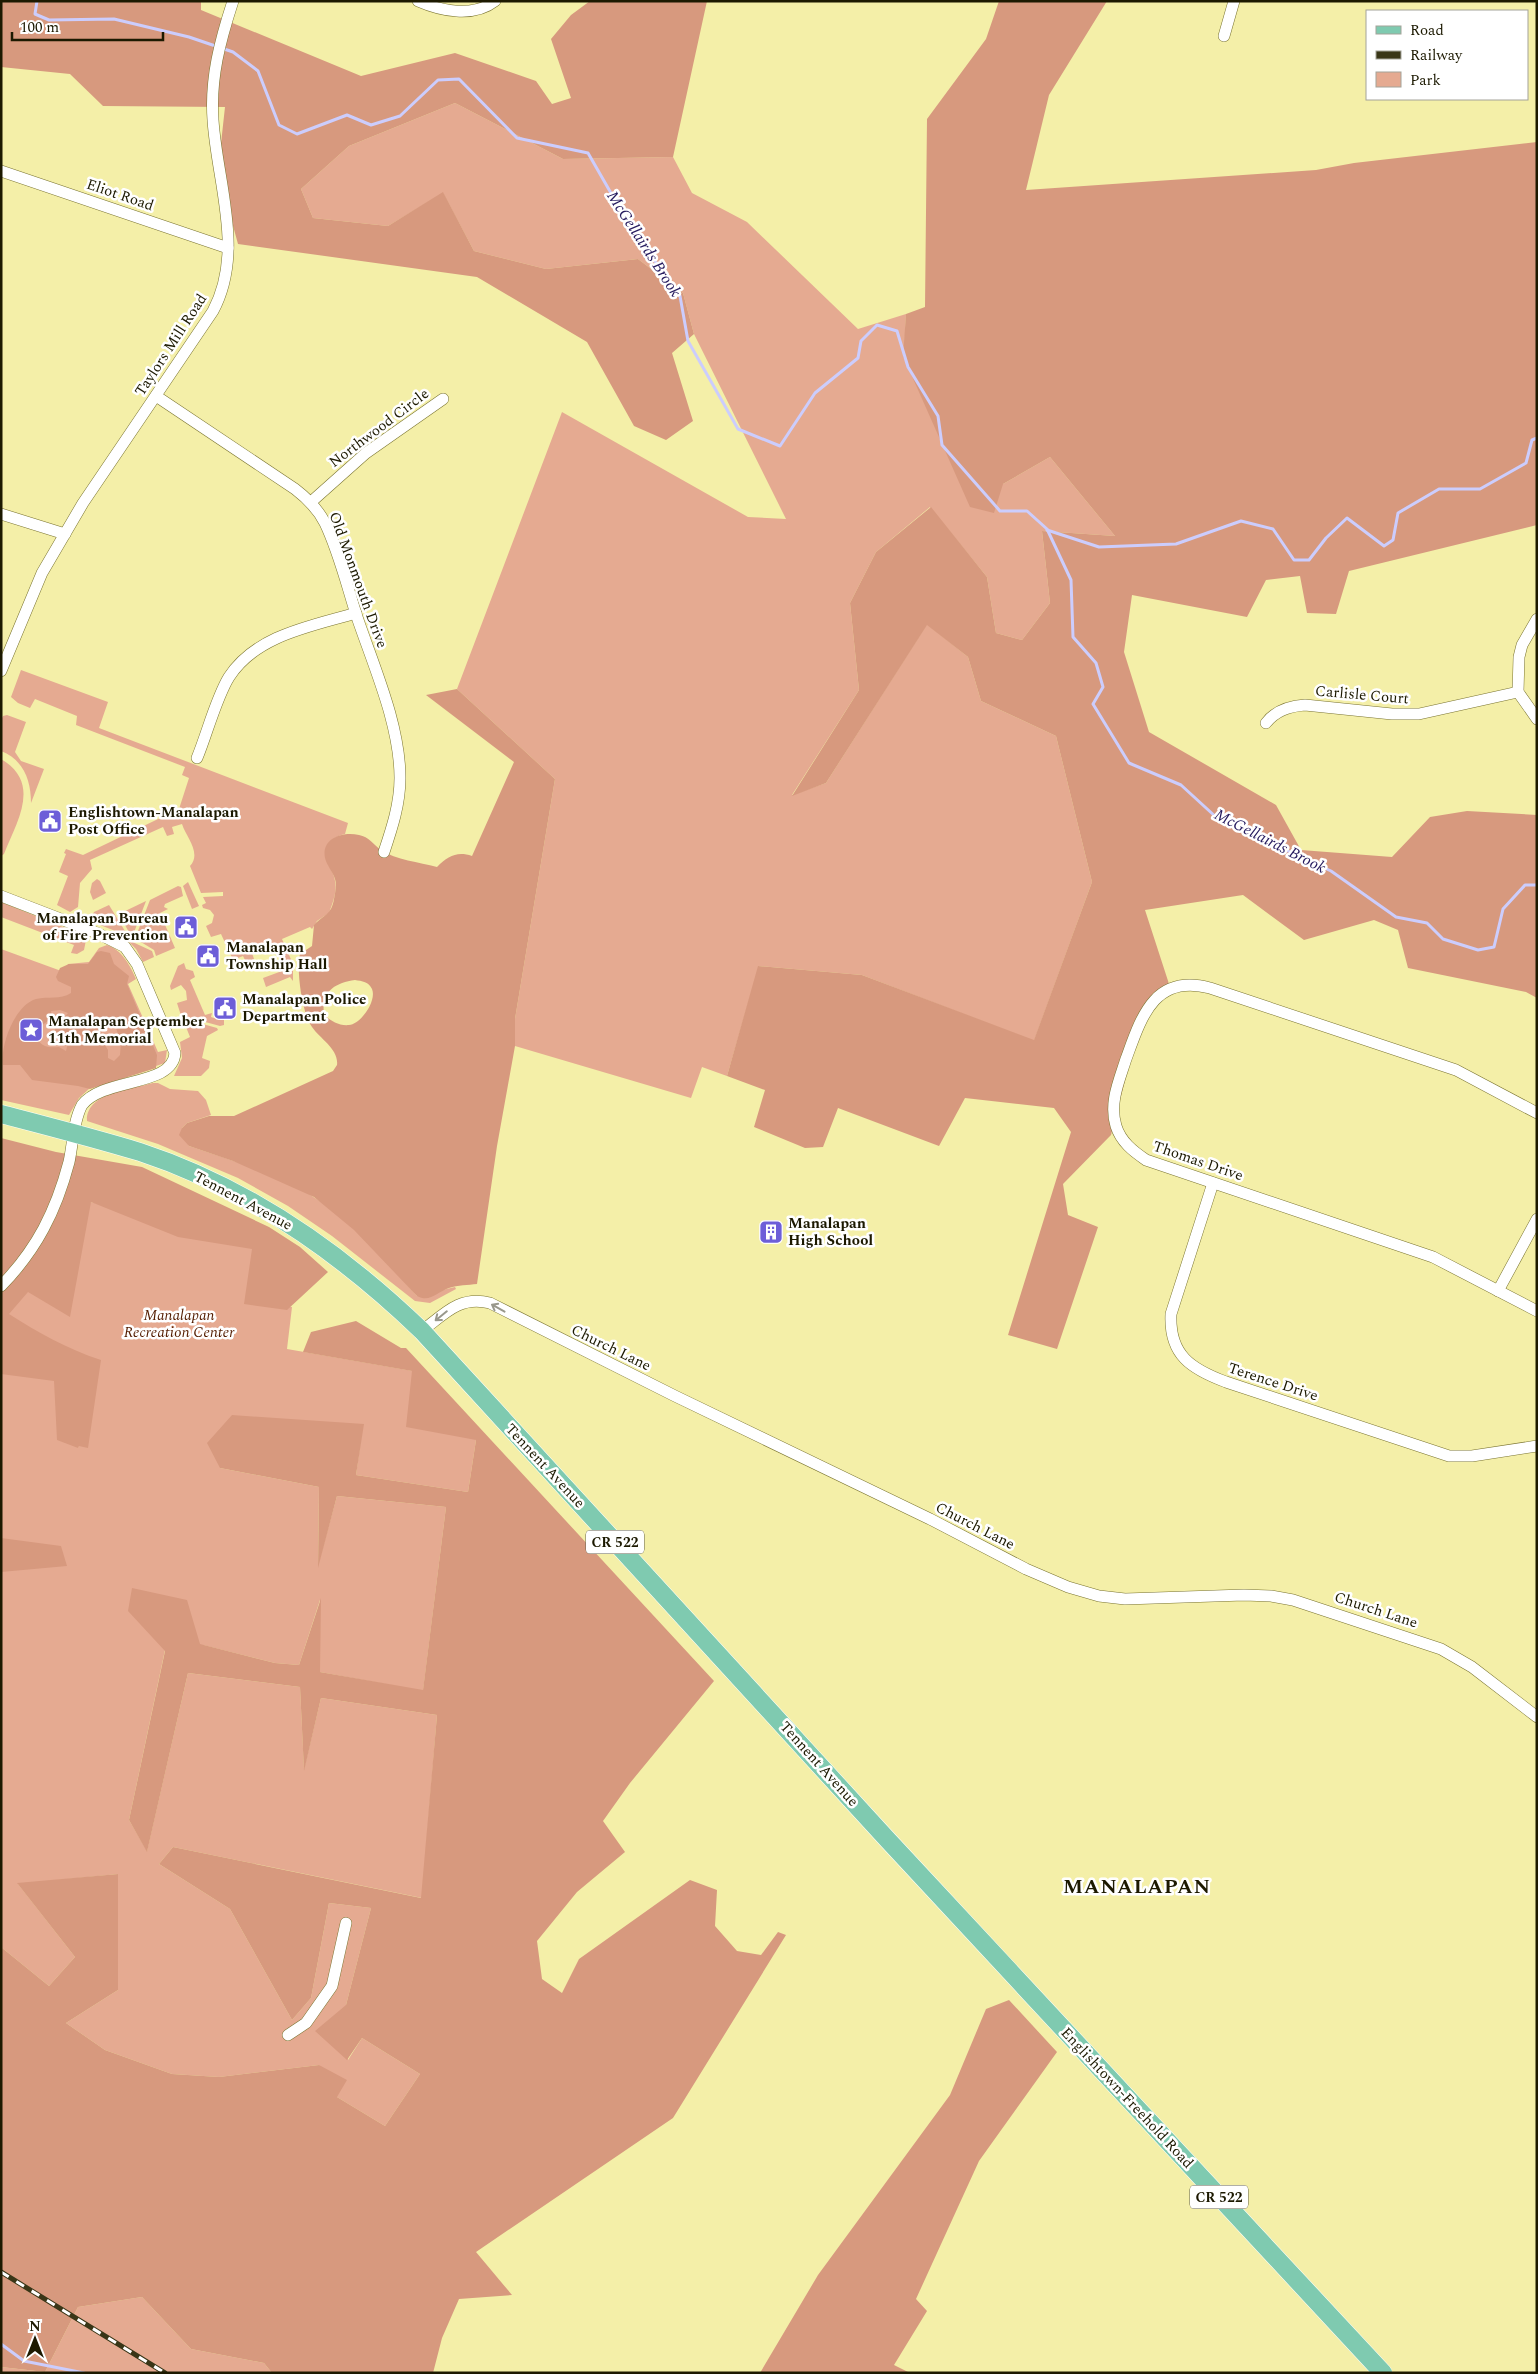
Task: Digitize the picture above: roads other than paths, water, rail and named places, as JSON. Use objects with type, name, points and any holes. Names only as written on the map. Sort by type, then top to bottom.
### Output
[{"type":"main road","name":"Tennent Avenue","points":[[1,1114],[140,1152],[179,1167],[267,1210],[338,1258],[397,1307],[422,1331],[1055,2020]]},
{"type":"main road","name":"Englishtown-Freehold Road","points":[[1055,2020],[1383,2373]]},
{"type":"street","name":"Taylors Mill Road","points":[[1,671],[35,589],[83,503],[218,303],[228,268],[228,248],[226,210],[213,121],[216,60],[220,39],[233,1]]},
{"type":"street","points":[[418,1],[440,10],[457,11],[474,10],[495,1]]},
{"type":"street","points":[[1224,36],[1234,1]]},
{"type":"street","name":"Eliot Road","points":[[1,171],[228,248]]},
{"type":"street","name":"Old Monmouth Drive","points":[[156,396],[311,502],[325,523],[393,725],[399,755],[399,799],[384,852]]},
{"type":"street","name":"Northwood Circle","points":[[311,502],[366,453],[443,399]]},
{"type":"street","points":[[1,514],[65,534]]},
{"type":"street","points":[[197,758],[229,678],[240,663],[259,647],[276,638],[356,613]]},
{"type":"street","points":[[1537,619],[1522,645],[1519,657],[1518,692],[1537,719]]},
{"type":"street","name":"Carlisle Court","points":[[1266,722],[1276,714],[1292,706],[1305,704],[1406,715],[1436,712],[1518,692]]},
{"type":"street","points":[[1,896],[97,933],[125,947],[136,964],[175,1050],[173,1063],[164,1073],[104,1090],[90,1097],[80,1110],[61,1191],[50,1220],[18,1268],[1,1286]]},
{"type":"street","name":"Thomas Drive","points":[[1537,1113],[1456,1070],[1210,988],[1182,986],[1169,990],[1157,997],[1141,1018],[1114,1100],[1114,1113],[1120,1136],[1133,1152],[1154,1163],[1433,1257],[1537,1311]]},
{"type":"street","name":"Terence Drive","points":[[1214,1183],[1171,1314],[1170,1326],[1175,1345],[1187,1362],[1195,1369],[1226,1382],[1449,1456],[1472,1456],[1537,1446]]},
{"type":"street","points":[[1498,1291],[1537,1219]]},
{"type":"street","name":"Church Lane","points":[[422,1331],[455,1305],[474,1300],[490,1303],[533,1326],[833,1471],[1026,1569],[1068,1587],[1099,1596],[1125,1599],[1244,1595],[1271,1596],[1293,1600],[1441,1649],[1472,1668],[1537,1717]]},
{"type":"street","points":[[288,2035],[306,2023],[332,1986],[346,1923]]},
{"type":"waterway","name":"McGellairds Brook","points":[[37,1],[35,14],[49,20],[114,19],[189,37],[233,52],[258,71],[279,125],[297,134],[347,115],[371,125],[400,116],[438,80],[459,79],[517,138],[588,153],[631,228],[680,296],[688,341],[738,429],[780,446],[815,393],[858,358],[861,341],[877,325],[897,331],[908,367],[938,416],[942,445],[1000,511],[1027,511],[1047,529],[1071,580],[1073,637],[1096,663],[1103,687],[1093,704],[1129,763],[1181,785],[1217,818],[1331,871],[1396,917],[1427,923],[1443,939],[1478,950],[1494,947],[1503,909],[1525,885],[1537,885]]},
{"type":"waterway","points":[[1047,530],[1099,547],[1176,544],[1241,521],[1273,529],[1294,560],[1309,560],[1326,538],[1347,518],[1384,546],[1393,540],[1398,513],[1439,489],[1480,489],[1526,463],[1532,440],[1537,438]]},
{"type":"waterway","points":[[1,2344],[24,2361],[84,2373]]},
{"type":"railway","points":[[1,2272],[165,2373]]},
{"type":"place","name":"Englishtown-Manalapan Post Office","points":[[50,821]]},
{"type":"place","name":"Manalapan Bureau of Fire Prevention","points":[[186,927]]},
{"type":"place","name":"Manalapan Township Hall","points":[[208,956]]},
{"type":"place","name":"Manalapan Police Department","points":[[225,1008]]},
{"type":"place","name":"Manalapan September 11th Memorial","points":[[31,1030]]},
{"type":"place","name":"Manalapan High School","points":[[771,1232]]},
{"type":"district","name":"MANALAPAN","points":[[1137,1887]]},
{"type":"park label","name":"Manalapan Recreation Center","points":[[179,1324]]}]
